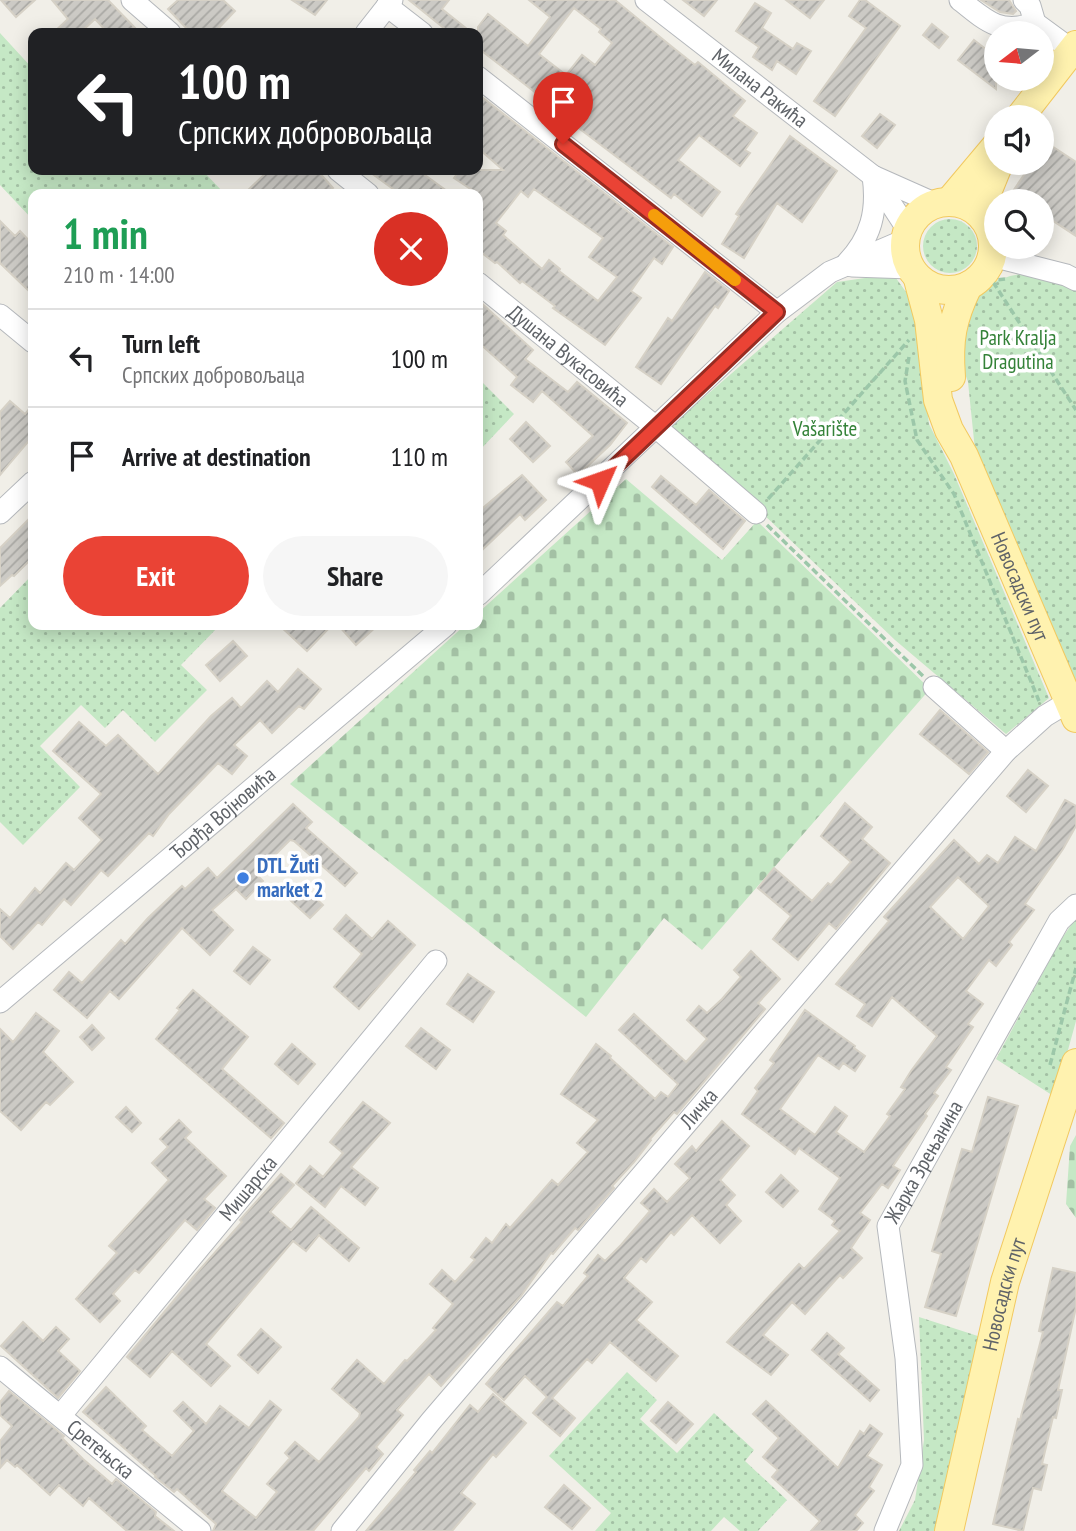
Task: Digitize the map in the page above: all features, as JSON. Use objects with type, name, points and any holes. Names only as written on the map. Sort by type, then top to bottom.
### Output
[{"type":"main road","points":[[1029,105],[1074,47]]},
{"type":"main road","points":[[942,203],[984,159]]},
{"type":"main road","points":[[983,218],[988,190],[994,175]]},
{"type":"main road","points":[[906,235],[914,218],[924,209],[942,203],[962,204],[974,209],[983,218],[993,242],[984,275],[956,290],[942,290],[930,286],[914,273]]},
{"type":"main road","name":"Новосадски пут","points":[[906,235],[905,250],[929,320],[938,400],[948,430],[964,456],[1073,710]]},
{"type":"main road","name":"Новосадски пут","points":[[964,456],[949,358],[951,325],[984,275]]},
{"type":"main road","name":"Новосадски пут","points":[[949,1531],[1005,1282],[1076,1063]]},
{"type":"street","points":[[132,0],[164,28]]},
{"type":"street","name":"Милана Ракића","points":[[646,0],[873,176],[942,203]]},
{"type":"street","points":[[960,0],[991,21]]},
{"type":"street","points":[[1024,0],[1030,6],[1034,21]]},
{"type":"street","points":[[370,28],[389,3],[416,28]]},
{"type":"street","points":[[1054,35],[1074,47]]},
{"type":"street","points":[[483,81],[777,312]]},
{"type":"street","points":[[843,267],[858,252],[874,219],[876,196],[873,176]]},
{"type":"street","name":"Милана Ракића","points":[[873,176],[906,235]]},
{"type":"street","points":[[483,590],[777,312],[830,272],[906,235]]},
{"type":"street","points":[[843,267],[914,273]]},
{"type":"street","points":[[984,275],[1066,275],[1076,280]]},
{"type":"street","name":"Душана Вукасовића","points":[[483,287],[657,428],[755,513]]},
{"type":"street","points":[[0,315],[28,338]]},
{"type":"street","points":[[0,513],[28,487]]},
{"type":"street","name":"Ђорђа Војновића","points":[[0,1002],[440,630]]},
{"type":"street","points":[[934,687],[1006,751]]},
{"type":"street","name":"Личка","points":[[342,1531],[431,1421],[1006,751],[1045,716],[1073,710]]},
{"type":"street","name":"Жарка Зрењанина","points":[[885,1531],[912,1465],[906,1358],[888,1226],[1059,921],[1076,905]]},
{"type":"street","name":"Мишарска","points":[[61,1415],[436,961]]},
{"type":"street","name":"Сретењска","points":[[1,1371],[61,1415],[200,1531]]},
{"type":"path","points":[[984,275],[1076,411]]},
{"type":"path","points":[[914,335],[755,513],[934,687]]},
{"type":"green space","points":[[0,33],[28,64],[28,175],[207,175],[220,189],[28,189],[28,215],[0,185]]},
{"type":"green space","points":[[955,219],[965,223],[973,231],[977,246],[973,261],[965,269],[945,273],[935,269],[927,261],[923,241],[927,231],[935,223]]},
{"type":"green space","name":"Park Kralja Dragutina","points":[[1031,272],[1076,280],[1076,697],[975,450],[968,382],[958,354],[977,293],[993,282]]},
{"type":"green space","name":"Vašarište","points":[[893,274],[914,303],[929,424],[954,474],[1049,698],[1006,734],[895,640],[671,426],[837,282]]},
{"type":"green space","points":[[483,383],[514,414],[483,447]]},
{"type":"green space","points":[[626,479],[722,560],[757,521],[930,689],[702,950],[664,918],[586,1017],[290,784],[459,630],[483,630],[483,608]]},
{"type":"green space","points":[[28,579],[28,630],[215,630],[181,665],[207,690],[155,742],[123,710],[105,728],[81,705],[40,746],[80,787],[23,845],[0,822],[0,608]]},
{"type":"green space","points":[[1076,918],[1076,1021],[1055,1097],[996,1059],[1060,941]]},
{"type":"green space","points":[[1076,1135],[1076,1218],[1066,1204],[1070,1146]]},
{"type":"green space","points":[[919,1317],[984,1338],[937,1531],[899,1531],[915,1500],[924,1440]]},
{"type":"green space","points":[[627,1372],[657,1400],[640,1419],[677,1453],[714,1413],[754,1450],[745,1461],[787,1500],[758,1531],[740,1531],[724,1517],[711,1531],[595,1531],[611,1513],[549,1456]]},
{"type":"building","points":[[1,0],[35,0],[16,17]]},
{"type":"building","points":[[52,0],[108,0],[135,28],[103,28],[95,19],[85,28],[58,28],[68,19]]},
{"type":"building","points":[[178,0],[223,0],[235,11],[219,28],[186,28],[168,9]]},
{"type":"building","points":[[292,0],[327,0],[315,15]]},
{"type":"building","points":[[409,0],[449,0],[442,9],[466,28],[444,28]]},
{"type":"building","points":[[529,0],[615,0],[695,65],[698,62],[745,101],[733,116],[757,133],[745,150],[750,153],[740,166],[699,135],[678,160],[720,192],[702,216],[674,194],[671,198],[543,102],[545,100],[483,52],[483,28],[478,27],[488,14],[528,46],[550,17]],"holes":[[[574,8],[601,29],[599,32],[612,43],[595,65],[582,55],[566,75],[539,54]]]},
{"type":"building","points":[[683,0],[717,0],[704,16]]},
{"type":"building","points":[[786,0],[824,0],[810,18]]},
{"type":"building","points":[[860,0],[865,0],[900,26],[835,116],[814,101],[866,28],[849,16]]},
{"type":"building","points":[[981,0],[1009,0],[1016,11],[1013,14],[1000,12]]},
{"type":"building","points":[[755,3],[771,13],[762,28],[793,49],[797,43],[811,51],[796,74],[777,61],[772,70],[753,57],[759,47],[736,31]]},
{"type":"building","points":[[932,24],[948,37],[939,48],[923,35]]},
{"type":"building","points":[[974,40],[984,48],[984,80],[958,60]]},
{"type":"building","points":[[483,98],[673,247],[662,264],[654,258],[631,291],[641,298],[605,345],[483,254],[483,189],[470,189],[454,178],[456,175],[483,175],[483,170],[503,170],[483,152]],"holes":[[[534,189],[603,238],[589,257],[617,277],[598,301],[549,260],[542,269],[503,235],[506,231],[496,223],[521,191],[528,197]]]},
{"type":"building","points":[[880,114],[895,125],[877,148],[862,136]]},
{"type":"building","points":[[790,136],[837,171],[802,222],[777,203],[744,258],[722,244],[739,216],[736,214]]},
{"type":"building","points":[[1054,148],[1076,162],[1076,236],[1054,222],[1054,189],[1014,189],[1024,175],[1054,175]]},
{"type":"building","points":[[264,175],[321,175],[333,188],[332,189],[249,189]]},
{"type":"building","points":[[374,175],[425,175],[444,189],[393,189]]},
{"type":"building","points":[[0,221],[15,236],[20,231],[28,240],[28,290],[0,263]]},
{"type":"building","points":[[705,272],[729,291],[718,308],[715,306],[661,384],[636,367],[668,318],[672,321]]},
{"type":"building","points":[[483,305],[533,350],[525,359],[568,392],[577,382],[627,423],[610,445],[578,475],[566,462],[593,436],[542,391],[533,402],[511,385],[517,377],[483,346]]},
{"type":"building","points":[[10,401],[25,414],[28,410],[28,442],[0,475],[0,412]]},
{"type":"building","points":[[526,422],[550,446],[533,462],[510,439]]},
{"type":"building","points":[[522,475],[546,500],[525,520],[520,514],[483,549],[483,508]]},
{"type":"building","points":[[661,476],[696,505],[709,490],[745,521],[723,549],[652,487]]},
{"type":"building","points":[[28,520],[28,562],[0,586],[0,548]]},
{"type":"building","points":[[284,630],[327,630],[307,651]]},
{"type":"building","points":[[342,630],[372,630],[356,645]]},
{"type":"building","points":[[233,641],[247,656],[220,681],[206,665]]},
{"type":"building","points":[[298,669],[321,689],[304,709],[299,706],[272,733],[260,720],[234,745],[247,756],[232,774],[218,763],[169,814],[153,836],[149,833],[108,876],[101,870],[71,905],[64,899],[42,925],[38,922],[13,949],[0,936],[0,909],[10,918],[35,888],[40,893],[66,863],[74,870],[102,840],[79,818],[101,794],[53,751],[79,722],[106,746],[118,735],[158,774],[211,716],[232,698],[241,708],[267,681],[278,692]]},
{"type":"building","points":[[940,710],[988,752],[969,774],[920,734]]},
{"type":"building","points":[[1028,770],[1048,786],[1026,812],[1007,796]]},
{"type":"building","points":[[1065,800],[1076,806],[1076,826],[1025,904],[1034,910],[1009,942],[1012,945],[996,966],[989,960],[966,991],[983,1004],[968,1024],[973,1027],[946,1067],[951,1070],[934,1093],[938,1096],[925,1114],[927,1116],[893,1166],[900,1170],[888,1188],[882,1184],[860,1213],[870,1220],[851,1248],[862,1258],[843,1278],[840,1275],[805,1314],[792,1302],[763,1335],[788,1355],[771,1375],[727,1342],[799,1264],[804,1269],[840,1231],[832,1225],[835,1221],[819,1209],[840,1178],[799,1148],[795,1154],[742,1114],[758,1091],[755,1088],[774,1063],[770,1060],[805,1010],[865,1056],[855,1071],[843,1063],[839,1069],[818,1055],[780,1109],[815,1135],[835,1107],[847,1116],[836,1132],[864,1152],[890,1116],[887,1114],[905,1089],[901,1087],[911,1071],[937,1036],[892,997],[872,1026],[857,1016],[865,1004],[836,984],[889,921],[884,917],[954,840],[979,864],[987,855],[998,863],[1015,837],[1036,851]],"holes":[[[958,877],[989,906],[963,939],[930,907]]]},
{"type":"building","points":[[845,803],[872,827],[862,839],[890,863],[836,929],[829,923],[798,960],[773,939],[791,916],[758,888],[774,868],[812,901],[828,883],[831,885],[851,862],[821,836]]},
{"type":"building","points":[[293,804],[312,822],[306,828],[357,873],[345,886],[290,840],[256,874],[263,881],[246,899],[236,889],[212,910],[233,930],[210,955],[182,928],[119,999],[110,991],[87,1018],[54,990],[69,972],[82,983],[121,940],[125,944],[182,886],[185,889],[208,868],[217,878]]},
{"type":"building","points":[[302,886],[323,905],[310,918],[290,900]]},
{"type":"building","points":[[346,915],[372,939],[388,921],[415,945],[359,1009],[334,987],[362,954],[334,929]]},
{"type":"building","points":[[253,947],[270,960],[250,984],[234,971]]},
{"type":"building","points":[[751,951],[780,979],[758,1003],[765,1009],[677,1114],[674,1112],[650,1139],[612,1186],[614,1188],[578,1230],[575,1228],[553,1254],[551,1253],[521,1296],[441,1386],[429,1374],[397,1410],[403,1415],[376,1447],[383,1454],[369,1471],[366,1468],[313,1531],[213,1531],[216,1524],[177,1489],[174,1492],[155,1477],[83,1412],[106,1387],[146,1426],[142,1430],[172,1456],[194,1431],[174,1411],[183,1402],[206,1424],[220,1406],[249,1428],[270,1401],[281,1410],[222,1491],[256,1518],[277,1492],[267,1484],[290,1458],[285,1453],[295,1442],[319,1462],[359,1417],[360,1413],[332,1389],[357,1360],[384,1384],[436,1330],[433,1328],[453,1304],[430,1284],[442,1270],[455,1282],[475,1260],[471,1257],[486,1238],[492,1243],[506,1224],[510,1228],[552,1180],[558,1185],[588,1152],[577,1143],[598,1120],[561,1094],[596,1044],[655,1099],[661,1092],[668,1097],[678,1084],[619,1030],[634,1014],[686,1062],[707,1039],[687,1020],[699,1006],[707,1013],[722,999],[741,977],[734,970]]},
{"type":"building","points":[[468,974],[494,992],[473,1022],[447,1004]]},
{"type":"building","points":[[193,990],[248,1037],[222,1069],[284,1123],[271,1138],[156,1039]]},
{"type":"building","points":[[36,1013],[59,1031],[43,1052],[73,1082],[50,1105],[46,1102],[21,1130],[0,1111],[0,1029],[13,1042]]},
{"type":"building","points":[[92,1025],[104,1038],[92,1050],[80,1037]]},
{"type":"building","points":[[421,1028],[450,1050],[436,1069],[406,1046]]},
{"type":"building","points":[[292,1044],[315,1064],[298,1084],[275,1064]]},
{"type":"building","points":[[988,1097],[1018,1106],[956,1316],[925,1307],[941,1254],[932,1251],[962,1149],[972,1152]]},
{"type":"building","points":[[363,1102],[390,1123],[351,1167],[378,1188],[365,1205],[341,1186],[325,1207],[296,1183],[310,1166],[323,1177],[343,1153],[330,1142]]},
{"type":"building","points":[[126,1107],[141,1123],[132,1132],[116,1117]]},
{"type":"building","points":[[179,1120],[191,1132],[185,1138],[226,1176],[204,1199],[215,1208],[197,1230],[185,1220],[139,1273],[135,1270],[113,1294],[120,1301],[100,1322],[76,1299],[117,1253],[109,1246],[169,1180],[152,1163],[168,1147],[160,1139]]},
{"type":"building","points":[[722,1121],[749,1146],[720,1180],[735,1195],[726,1205],[741,1221],[720,1243],[692,1215],[674,1235],[671,1232],[646,1262],[641,1258],[624,1278],[652,1302],[636,1320],[678,1356],[656,1381],[610,1342],[592,1363],[587,1359],[552,1398],[575,1418],[560,1436],[533,1413],[547,1397],[525,1376],[504,1400],[486,1384],[557,1302],[563,1306],[588,1276],[584,1273],[598,1255],[605,1261],[621,1245],[650,1211],[641,1203],[654,1189],[667,1202],[690,1178],[675,1164],[692,1146],[696,1151]]},
{"type":"building","points":[[281,1174],[294,1185],[270,1212],[291,1230],[311,1207],[359,1248],[349,1261],[319,1235],[306,1251],[293,1241],[206,1344],[230,1366],[211,1386],[172,1351],[150,1377],[127,1357]]},
{"type":"building","points":[[781,1175],[798,1191],[783,1207],[766,1192]]},
{"type":"building","points":[[1053,1268],[1076,1273],[1076,1307],[1058,1390],[1062,1390],[1056,1418],[1053,1417],[1042,1464],[1047,1465],[1041,1490],[1033,1488],[1023,1531],[993,1524],[1018,1419],[1020,1420],[1043,1332],[1039,1331]]},
{"type":"building","points":[[23,1322],[43,1341],[56,1327],[69,1339],[58,1351],[80,1371],[58,1398],[1,1346]]},
{"type":"building","points":[[261,1329],[281,1347],[258,1373],[238,1355]]},
{"type":"building","points":[[827,1333],[844,1348],[838,1354],[879,1390],[870,1401],[812,1350]]},
{"type":"building","points":[[9,1391],[64,1436],[62,1438],[112,1484],[116,1479],[156,1512],[155,1516],[174,1531],[127,1531],[89,1498],[83,1506],[59,1485],[50,1495],[17,1465],[15,1467],[7,1460],[0,1468],[0,1441],[12,1426],[0,1415],[0,1402]]},
{"type":"building","points":[[493,1394],[526,1423],[496,1457],[493,1454],[461,1493],[475,1504],[452,1531],[366,1531],[470,1405],[478,1412]]},
{"type":"building","points":[[766,1401],[838,1468],[860,1431],[864,1434],[870,1425],[882,1434],[867,1456],[882,1465],[869,1487],[874,1491],[855,1515],[863,1523],[856,1531],[811,1531],[820,1521],[772,1477],[778,1470],[763,1457],[779,1438],[753,1414]]},
{"type":"building","points":[[668,1402],[693,1424],[676,1443],[651,1421]]},
{"type":"building","points":[[564,1485],[590,1508],[572,1529],[545,1507]]},
{"type":"slow traffic","points":[[654,215],[735,280]]},
{"type":"place","name":"DTL Žuti market 2","points":[[243,878]]},
{"type":"route","points":[[563,144],[777,312],[600,481]]}]
